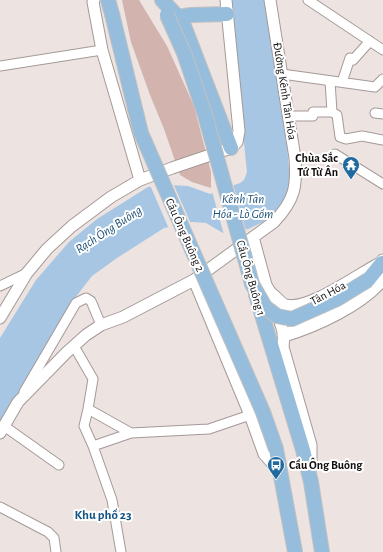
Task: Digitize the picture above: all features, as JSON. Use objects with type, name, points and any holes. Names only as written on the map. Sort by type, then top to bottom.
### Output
[{"type":"main road","name":"Cầu Ông Buông 2","points":[[108,0],[141,133],[263,412],[276,450],[295,552]]},
{"type":"main road","points":[[157,0],[184,26],[231,148]]},
{"type":"main road","points":[[162,0],[172,16]]},
{"type":"main road","points":[[172,16],[192,14],[227,14]]},
{"type":"main road","name":"Cầu Ông Buông 1","points":[[172,16],[263,288],[311,482],[322,552]]},
{"type":"main road","points":[[263,288],[265,307],[277,316],[292,319],[337,299],[368,280],[382,262]]},
{"type":"main road","name":"Tân Hóa","points":[[263,288],[284,306],[293,308],[308,304],[382,262]]},
{"type":"main road","name":"Tân Hóa","points":[[284,341],[353,304],[376,287],[383,278]]},
{"type":"street","points":[[94,0],[93,2],[102,50],[140,180]]},
{"type":"street","points":[[0,318],[27,273],[47,249],[72,226],[111,197],[140,180],[231,148],[237,142],[239,130],[226,0]]},
{"type":"street","name":"Đường Kênh Tân Hóa","points":[[2,430],[18,402],[86,336],[101,325],[123,317],[194,280],[274,222],[285,210],[292,197],[296,178],[295,158],[270,0]]},
{"type":"street","points":[[308,0],[383,50]]},
{"type":"street","points":[[342,82],[350,58],[353,60],[370,41]]},
{"type":"street","points":[[0,66],[102,50]]},
{"type":"street","points":[[282,74],[375,87],[383,79]]},
{"type":"street","points":[[330,81],[332,112]]},
{"type":"street","points":[[289,116],[313,116],[313,112],[332,112],[337,115],[340,137],[346,139],[362,136],[383,140]]},
{"type":"street","points":[[335,154],[383,184]]},
{"type":"street","points":[[253,237],[263,288],[284,341],[312,445],[311,482]]},
{"type":"street","points":[[0,286],[27,273]]},
{"type":"street","points":[[194,280],[250,415],[264,454],[281,473]]},
{"type":"street","points":[[18,402],[76,303],[86,298],[91,301],[101,325]]},
{"type":"street","points":[[74,346],[93,379],[84,426],[93,446],[112,500],[121,552]]},
{"type":"street","points":[[88,409],[131,433]]},
{"type":"street","points":[[93,446],[131,433],[209,429],[250,415]]},
{"type":"street","points":[[2,430],[59,465]]},
{"type":"street","points":[[0,507],[48,532],[54,538],[56,552]]},
{"type":"shaded area","points":[[122,0],[139,0],[167,46],[194,106],[211,172],[211,188],[192,182],[180,175],[131,42]]},
{"type":"water","name":"Kênh Tân Hóa - Lò Gốm","points":[[229,0],[265,0],[287,146],[290,181],[287,194],[281,205],[265,221],[248,229],[223,233],[206,223],[192,222],[164,228],[92,276],[75,298],[0,423],[0,338],[36,280],[69,242],[97,219],[148,187],[169,185],[188,186],[210,194],[240,183],[244,180],[247,172]]},
{"type":"pier","points":[[173,183],[191,224],[169,229],[150,185]]},
{"type":"pier","points":[[233,184],[246,231],[224,235],[212,191]]},
{"type":"place","name":"Chùa Sắc Tứ Từ Ân","points":[[351,180]]},
{"type":"place","name":"Cầu Ông Buông","points":[[276,480]]},
{"type":"district","name":"Khu phố 23","points":[[103,515]]},
{"type":"water label","name":"Rạch Ông Buông","points":[[109,230]]}]
